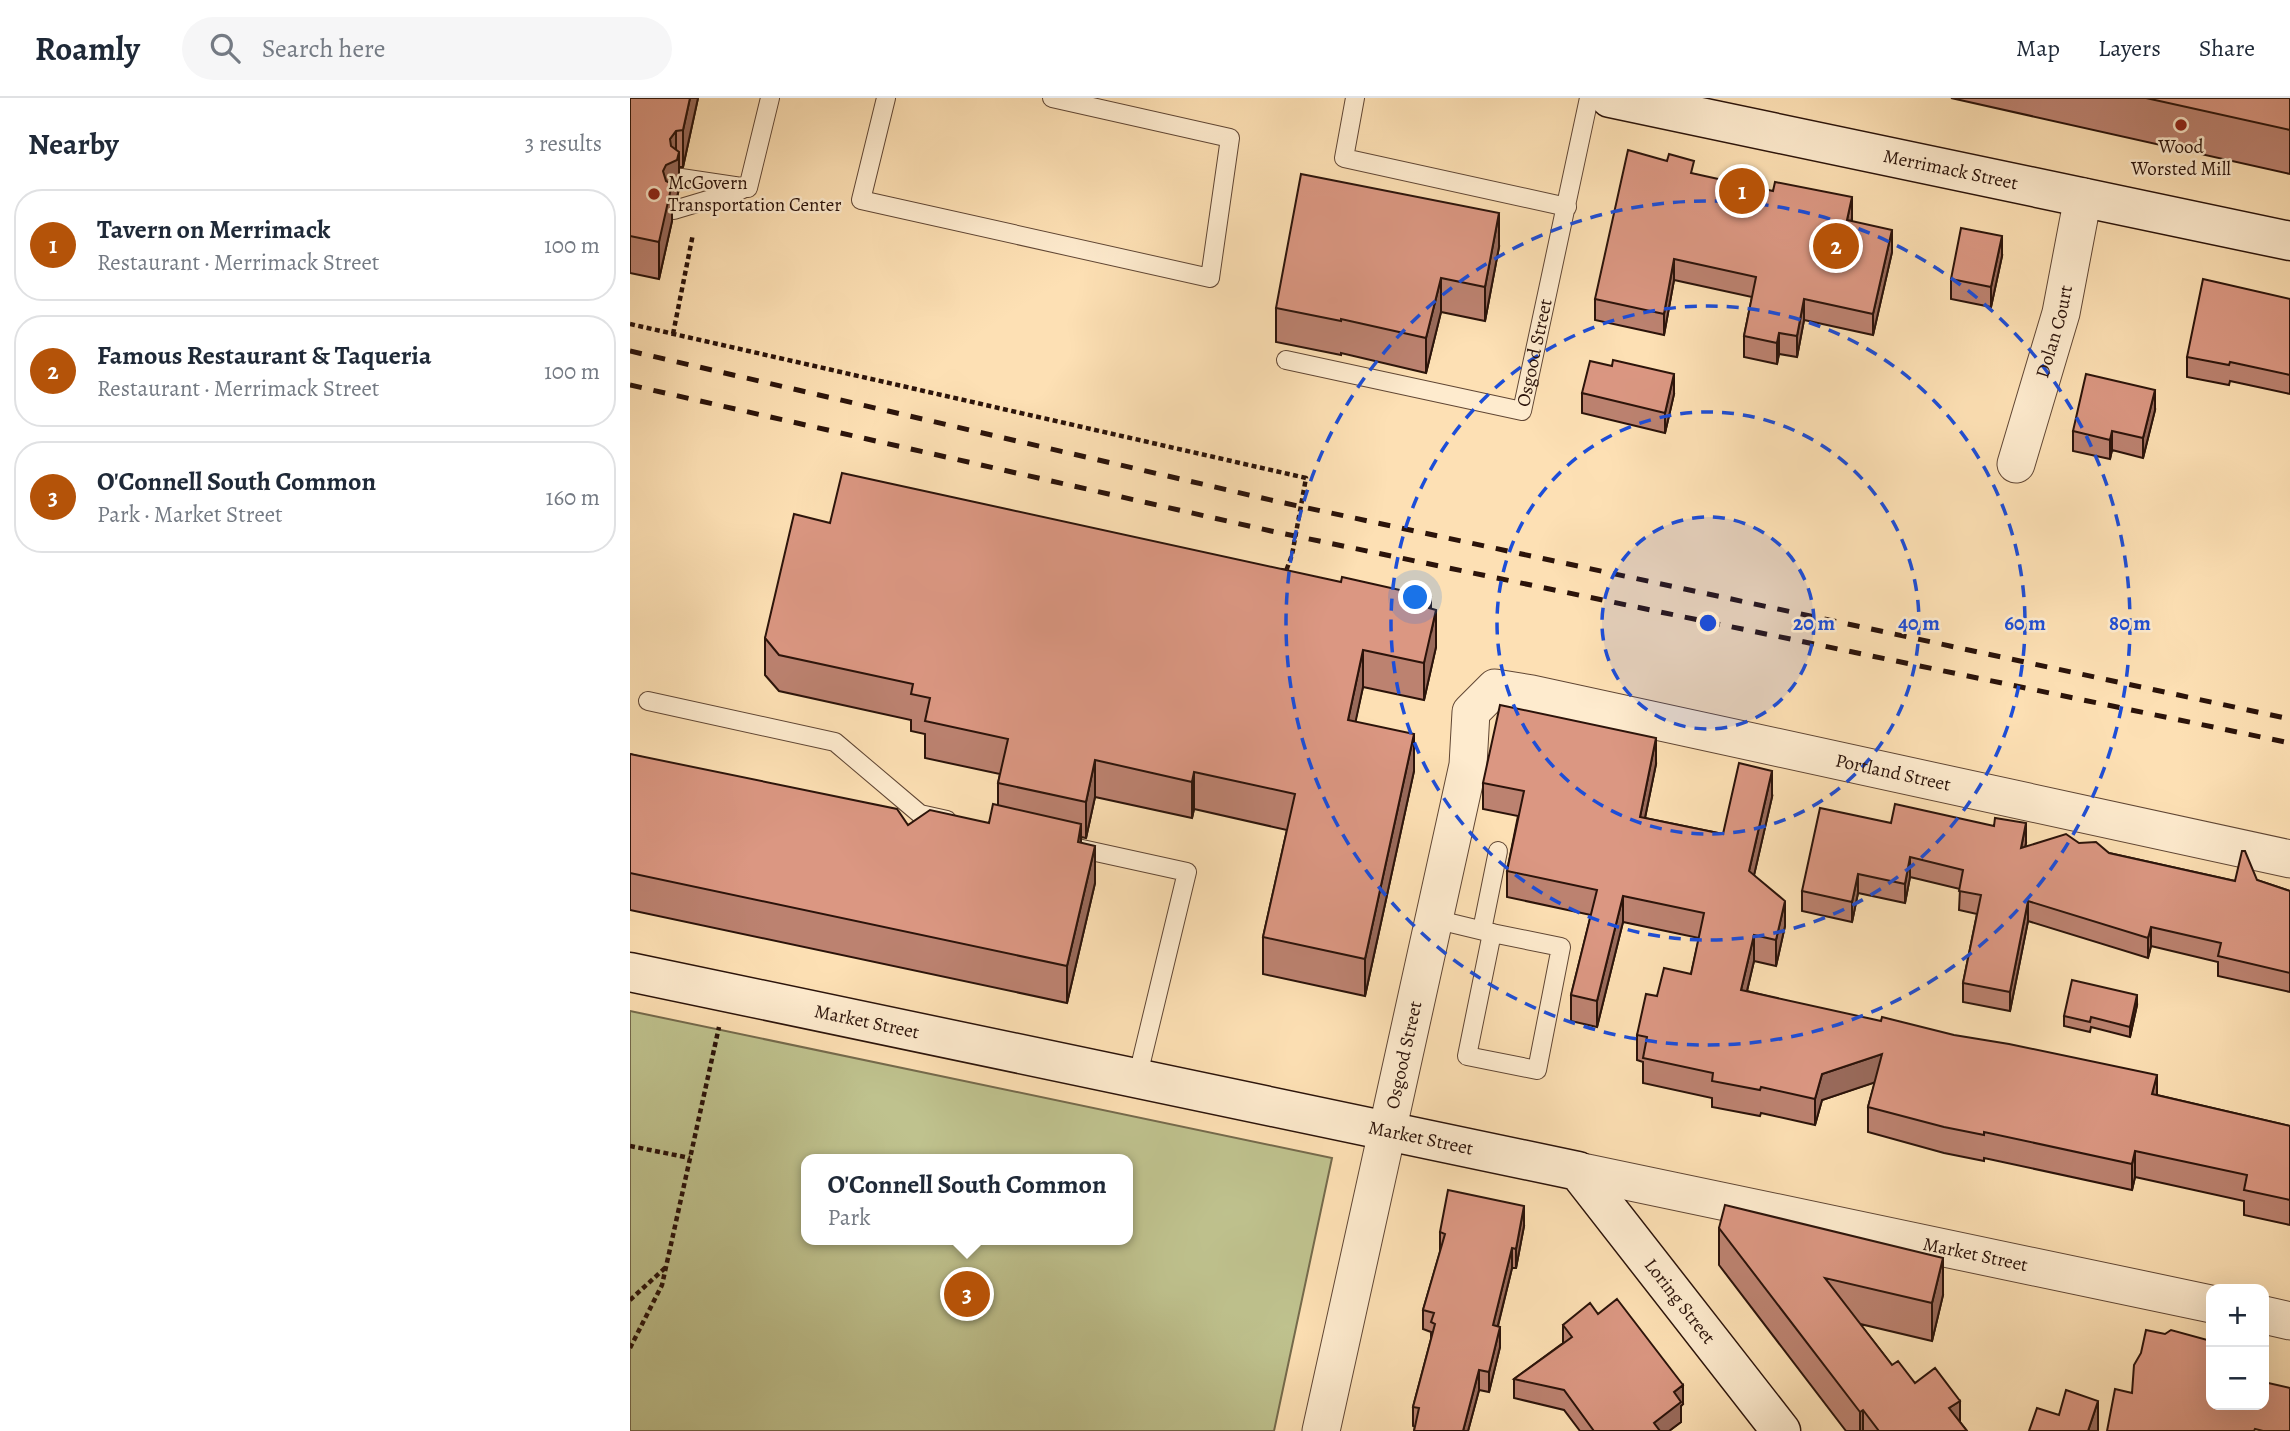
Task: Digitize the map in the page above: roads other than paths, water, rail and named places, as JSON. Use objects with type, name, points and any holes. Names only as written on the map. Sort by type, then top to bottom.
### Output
[{"type":"street","name":"Merrimack Street","points":[[1610,98],[2290,241]]},
{"type":"street","name":"Dolan Court","points":[[2016,464],[2061,313],[2083,197]]},
{"type":"street","name":"Portland Street","points":[[1495,688],[2290,859]]},
{"type":"street","name":"Osgood Street","points":[[1321,1431],[1468,765],[1471,712],[1495,688]]},
{"type":"street","name":"Market Street","points":[[630,972],[2206,1303]]},
{"type":"street","name":"Loring Street","points":[[1578,1171],[1781,1431]]},
{"type":"street","points":[[2269,1316],[2290,1321]]},
{"type":"lane","points":[[748,188],[770,98]]},
{"type":"lane","points":[[887,98],[861,200],[1210,278],[1230,138],[1052,98]]},
{"type":"lane","points":[[1355,98],[1344,158],[1567,207]]},
{"type":"lane","name":"Osgood Street","points":[[1286,360],[1522,411],[1589,98]]},
{"type":"lane","points":[[681,178],[748,188]]},
{"type":"lane","points":[[674,210],[748,188]]},
{"type":"lane","points":[[648,701],[835,742],[920,814],[960,823]]},
{"type":"lane","points":[[1053,843],[1186,872],[1137,1079]]},
{"type":"lane","points":[[1434,919],[1487,931],[1561,947],[1536,1070],[1467,1056],[1487,931],[1498,851]]},
{"type":"railway","points":[[630,351],[1275,501],[2290,719]]},
{"type":"railway","points":[[630,385],[1271,531],[2290,743]]},
{"type":"place","name":"Wood Worsted Mill","points":[[2181,125]]},
{"type":"place","name":"Tavern on Merrimack","points":[[1742,191]]},
{"type":"place","name":"McGovern Transportation Center","points":[[654,194]]},
{"type":"place","name":"Famous Restaurant & Taqueria","points":[[1836,246]]},
{"type":"place","name":"O'Connell South Common","points":[[967,1294]]}]
